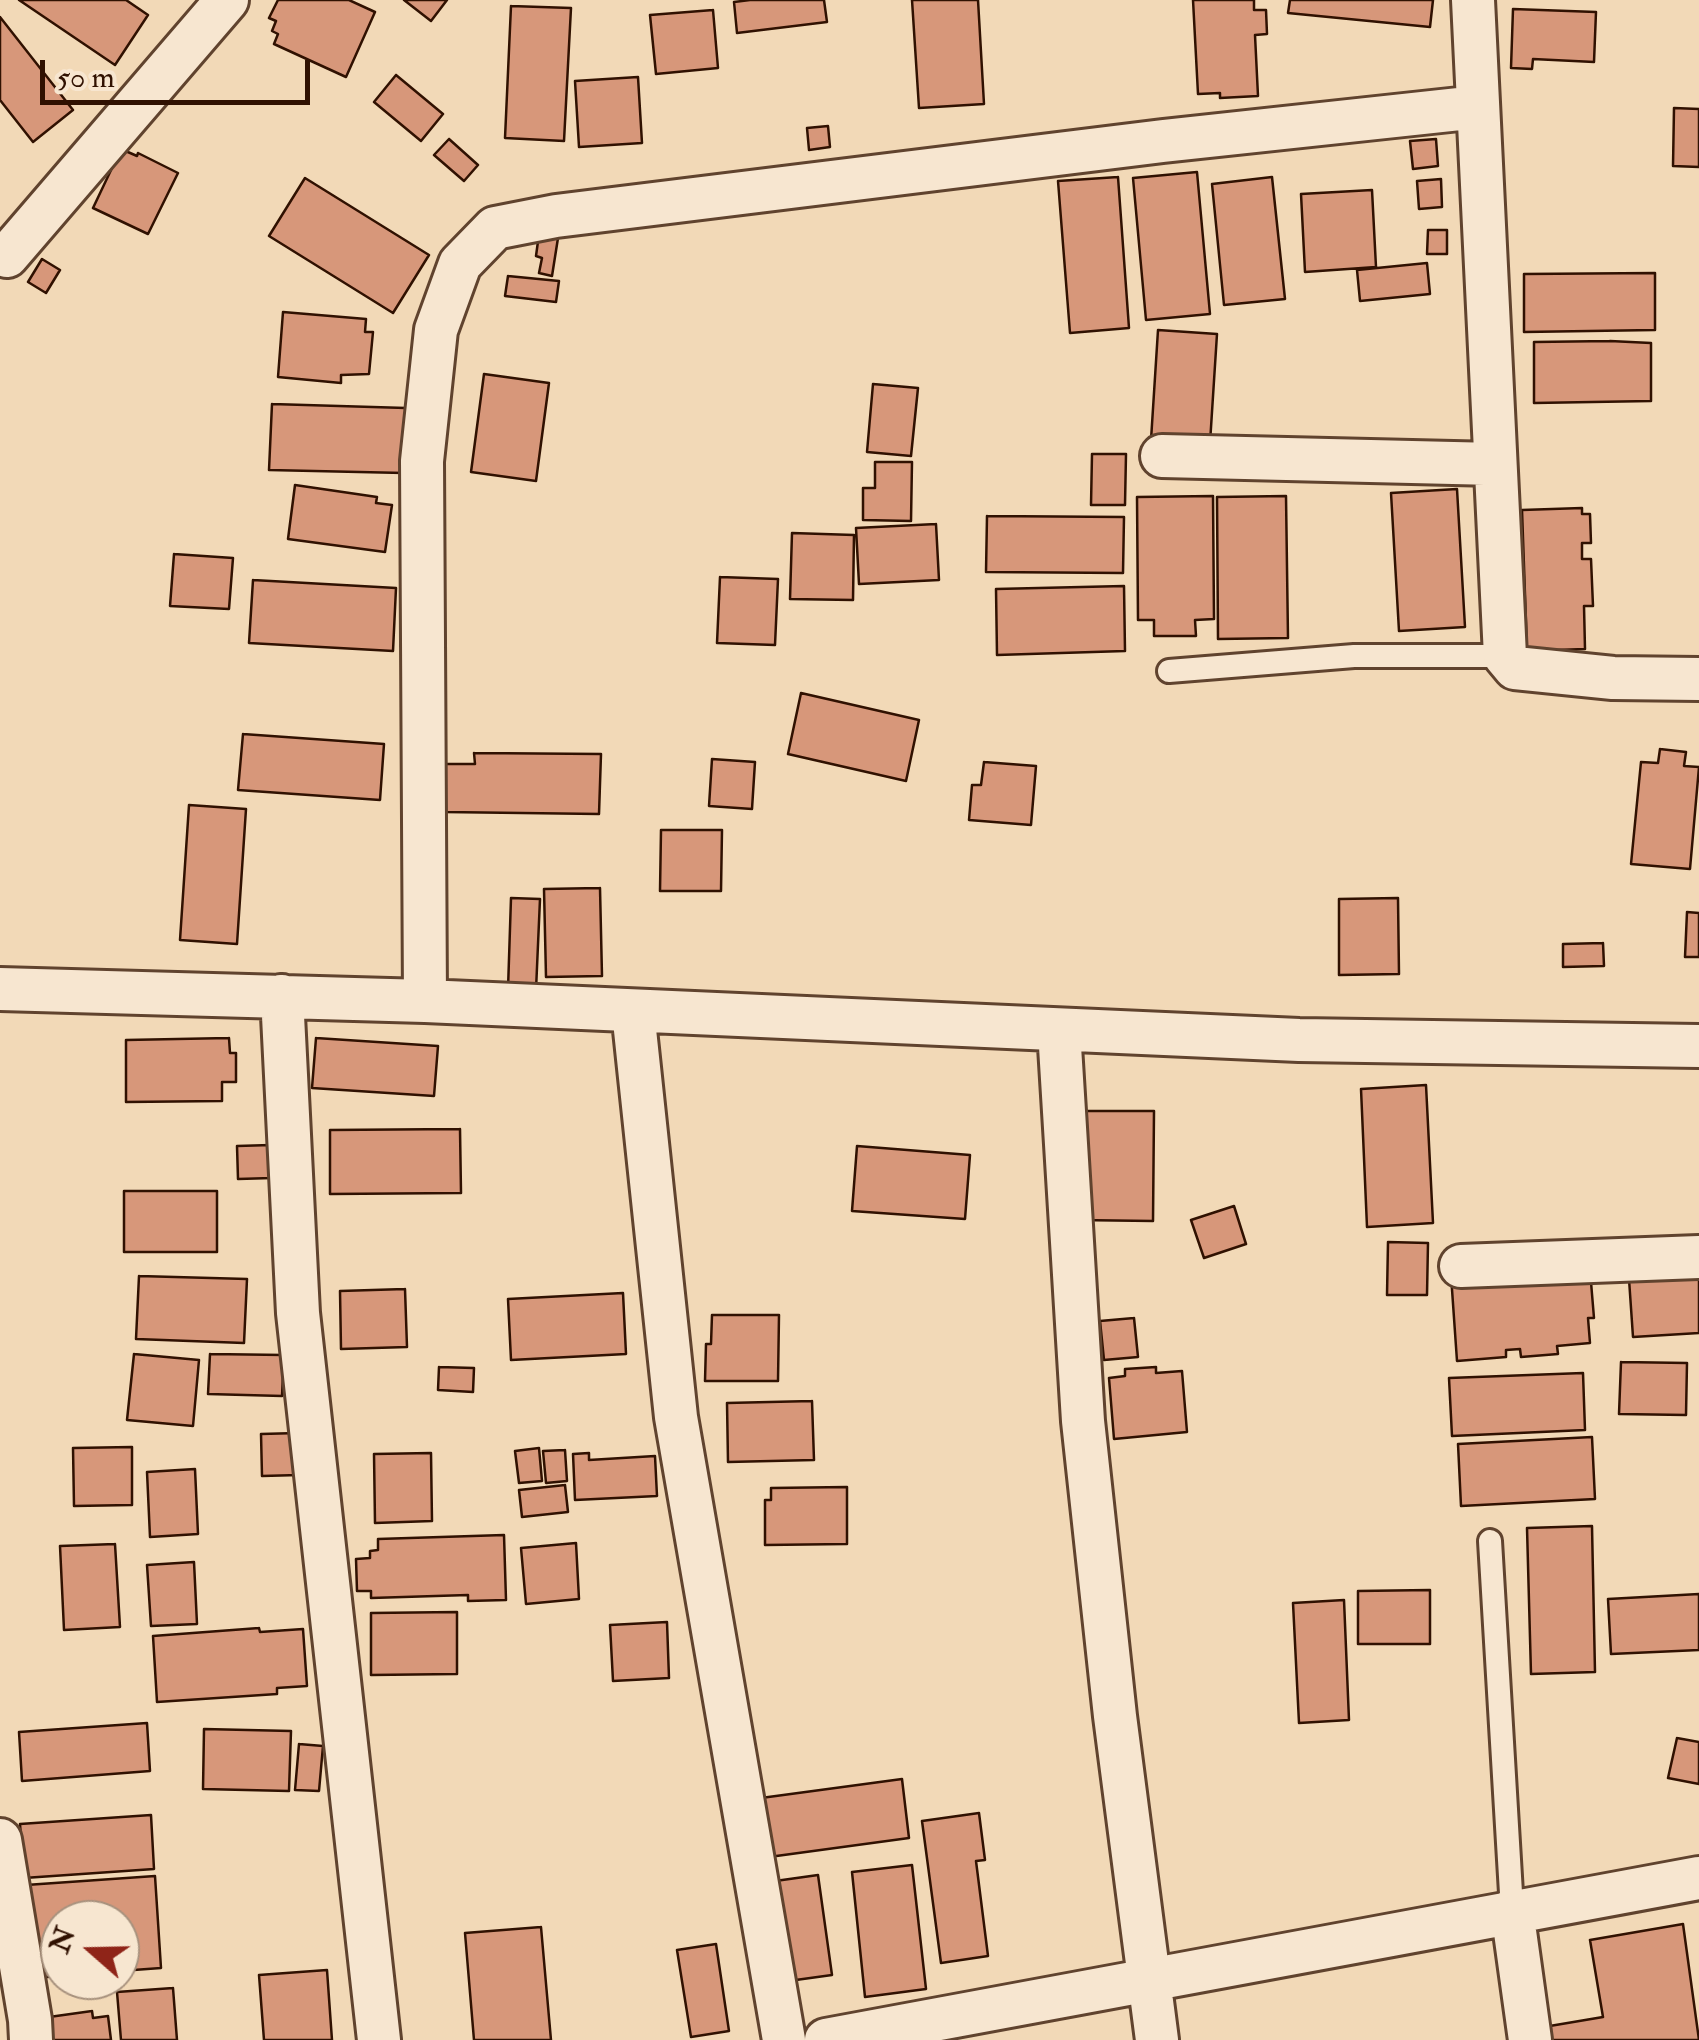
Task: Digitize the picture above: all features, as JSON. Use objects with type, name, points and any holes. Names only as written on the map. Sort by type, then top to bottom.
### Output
[{"type":"street","points":[[7,256],[227,0]]},
{"type":"street","points":[[1473,0],[1505,656],[1515,668],[1614,678],[1699,679]]},
{"type":"street","points":[[425,1001],[422,462],[436,330],[460,264],[495,228],[556,216],[1478,107]]},
{"type":"street","points":[[1162,456],[1495,464]]},
{"type":"street","points":[[0,989],[425,1001],[1300,1040],[1699,1046]]},
{"type":"street","points":[[282,996],[298,1313],[379,2040]]},
{"type":"street","points":[[634,1011],[676,1417],[784,2040]]},
{"type":"street","points":[[1059,1030],[1083,1421],[1157,2040]]},
{"type":"street","points":[[1461,1266],[1699,1257]]},
{"type":"street","points":[[0,1840],[31,2040]]},
{"type":"street","points":[[826,2040],[1699,1878]]},
{"type":"street","points":[[1512,1910],[1530,2040]]},
{"type":"lane","points":[[1169,671],[1354,656],[1505,656]]},
{"type":"lane","points":[[1490,1541],[1512,1910]]},
{"type":"building","points":[[19,0],[126,0],[148,15],[115,65]]},
{"type":"building","points":[[278,0],[349,0],[375,12],[346,77],[274,44],[278,34],[272,31],[276,21],[269,18]]},
{"type":"building","points":[[404,0],[447,0],[431,21]]},
{"type":"building","points":[[824,0],[827,22],[737,33],[734,2]]},
{"type":"building","points":[[912,0],[978,0],[984,104],[919,108]]},
{"type":"building","points":[[1193,0],[1254,0],[1254,10],[1266,10],[1267,34],[1255,35],[1258,96],[1220,98],[1220,93],[1198,94]]},
{"type":"building","points":[[1290,0],[1433,0],[1430,27],[1288,13]]},
{"type":"building","points":[[511,6],[571,8],[564,141],[505,138]]},
{"type":"building","points":[[1513,9],[1596,12],[1594,62],[1533,59],[1532,69],[1511,68]]},
{"type":"building","points":[[713,10],[718,68],[656,74],[650,15]]},
{"type":"building","points":[[0,17],[73,110],[33,142],[0,100]]},
{"type":"building","points":[[396,75],[443,114],[421,141],[374,102]]},
{"type":"building","points":[[638,77],[642,143],[579,147],[575,81]]},
{"type":"building","points":[[1674,108],[1699,109],[1699,167],[1673,166]]},
{"type":"building","points":[[828,126],[830,147],[809,150],[807,128]]},
{"type":"building","points":[[449,139],[478,165],[464,181],[434,155]]},
{"type":"building","points":[[1436,139],[1438,166],[1413,169],[1410,141]]},
{"type":"building","points":[[121,149],[178,173],[148,234],[93,208]]},
{"type":"building","points":[[1197,172],[1210,314],[1146,320],[1133,178]]},
{"type":"building","points":[[1118,177],[1129,328],[1070,333],[1058,181]]},
{"type":"building","points":[[1272,177],[1285,299],[1224,305],[1212,184]]},
{"type":"building","points":[[305,178],[429,255],[393,313],[269,236]]},
{"type":"building","points":[[1441,179],[1442,207],[1419,209],[1417,181]]},
{"type":"building","points":[[1372,190],[1376,267],[1305,272],[1301,194]]},
{"type":"building","points":[[1428,230],[1447,230],[1447,254],[1427,254]]},
{"type":"building","points":[[539,234],[558,238],[552,276],[539,273]]},
{"type":"building","points":[[42,259],[60,270],[46,293],[28,282]]},
{"type":"building","points":[[1427,263],[1430,294],[1360,301],[1357,270]]},
{"type":"building","points":[[1655,273],[1655,330],[1524,332],[1524,274]]},
{"type":"building","points":[[508,276],[559,281],[556,302],[505,296]]},
{"type":"building","points":[[283,312],[366,319],[365,332],[373,332],[369,374],[341,375],[341,383],[278,377]]},
{"type":"building","points":[[1158,330],[1217,334],[1210,443],[1151,440]]},
{"type":"building","points":[[1534,342],[1651,343],[1651,401],[1534,403]]},
{"type":"building","points":[[484,374],[549,383],[536,481],[471,472]]},
{"type":"building","points":[[873,384],[918,388],[911,456],[867,452]]},
{"type":"building","points":[[272,404],[406,408],[404,473],[269,470]]},
{"type":"building","points":[[1092,454],[1126,454],[1125,505],[1091,505]]},
{"type":"building","points":[[875,462],[912,462],[911,521],[863,520],[863,488],[875,488]]},
{"type":"building","points":[[295,485],[377,497],[376,503],[392,505],[385,552],[288,539]]},
{"type":"building","points":[[1457,489],[1465,627],[1399,631],[1391,493]]},
{"type":"building","points":[[1213,496],[1214,619],[1195,620],[1196,636],[1154,636],[1154,620],[1138,620],[1137,497]]},
{"type":"building","points":[[1286,496],[1288,638],[1218,639],[1217,497]]},
{"type":"building","points":[[1582,508],[1582,514],[1590,514],[1591,543],[1582,543],[1582,559],[1591,559],[1593,606],[1584,606],[1585,649],[1527,651],[1522,510]]},
{"type":"building","points":[[987,516],[1124,517],[1123,573],[986,572]]},
{"type":"building","points":[[936,524],[939,580],[859,584],[856,528]]},
{"type":"building","points":[[792,533],[854,535],[853,600],[790,599]]},
{"type":"building","points":[[174,554],[233,558],[229,609],[170,606]]},
{"type":"building","points":[[720,577],[778,579],[775,645],[717,643]]},
{"type":"building","points":[[253,580],[396,588],[393,651],[249,643]]},
{"type":"building","points":[[1124,586],[1125,651],[997,655],[996,589]]},
{"type":"building","points":[[801,693],[919,720],[906,781],[788,754]]},
{"type":"building","points":[[243,734],[384,744],[380,800],[238,790]]},
{"type":"building","points":[[1660,749],[1686,752],[1684,766],[1699,767],[1690,869],[1631,864],[1641,762],[1658,763]]},
{"type":"building","points":[[474,753],[601,754],[599,814],[444,812],[445,764],[475,764]]},
{"type":"building","points":[[712,759],[755,762],[752,809],[709,806]]},
{"type":"building","points":[[984,762],[1036,766],[1031,825],[969,820],[972,785],[981,785]]},
{"type":"building","points":[[189,805],[246,809],[237,944],[180,940]]},
{"type":"building","points":[[661,830],[722,830],[721,891],[660,891]]},
{"type":"building","points":[[600,888],[602,976],[546,977],[544,889]]},
{"type":"building","points":[[511,898],[540,899],[536,990],[508,989]]},
{"type":"building","points":[[1398,898],[1399,974],[1339,975],[1339,899]]},
{"type":"building","points":[[1687,912],[1699,913],[1699,957],[1685,957]]},
{"type":"building","points":[[1603,943],[1604,966],[1563,967],[1563,944]]},
{"type":"building","points":[[229,1038],[230,1053],[236,1053],[236,1082],[222,1082],[222,1101],[126,1102],[126,1040]]},
{"type":"building","points":[[316,1038],[438,1046],[434,1096],[312,1088]]},
{"type":"building","points":[[1426,1085],[1433,1223],[1367,1227],[1361,1089]]},
{"type":"building","points":[[1077,1111],[1154,1111],[1153,1221],[1076,1220]]},
{"type":"building","points":[[460,1129],[461,1193],[330,1194],[330,1130]]},
{"type":"building","points":[[271,1145],[272,1178],[238,1179],[237,1146]]},
{"type":"building","points":[[857,1146],[970,1155],[965,1219],[852,1211]]},
{"type":"building","points":[[124,1191],[217,1191],[217,1252],[124,1252]]},
{"type":"building","points":[[1234,1206],[1246,1244],[1204,1258],[1191,1220]]},
{"type":"building","points":[[1388,1242],[1428,1243],[1427,1295],[1387,1295]]},
{"type":"building","points":[[1574,1273],[1575,1283],[1591,1282],[1594,1318],[1588,1318],[1590,1343],[1557,1346],[1558,1354],[1521,1357],[1520,1349],[1506,1350],[1506,1357],[1457,1361],[1451,1275]]},
{"type":"building","points":[[1699,1275],[1699,1333],[1633,1337],[1629,1279]]},
{"type":"building","points":[[139,1276],[247,1279],[244,1343],[136,1339]]},
{"type":"building","points":[[405,1289],[407,1347],[341,1349],[340,1291]]},
{"type":"building","points":[[623,1293],[626,1354],[511,1360],[508,1299]]},
{"type":"building","points":[[712,1315],[779,1315],[778,1381],[705,1381]]},
{"type":"building","points":[[1134,1318],[1138,1357],[1104,1360],[1100,1321]]},
{"type":"building","points":[[134,1354],[199,1360],[193,1426],[127,1420]]},
{"type":"building","points":[[210,1354],[284,1355],[282,1396],[208,1394]]},
{"type":"building","points":[[1621,1362],[1687,1363],[1686,1415],[1619,1414]]},
{"type":"building","points":[[439,1367],[474,1368],[473,1392],[438,1390]]},
{"type":"building","points":[[1156,1367],[1156,1373],[1182,1371],[1187,1432],[1114,1439],[1109,1378],[1125,1376],[1125,1369]]},
{"type":"building","points":[[1583,1373],[1585,1430],[1452,1436],[1449,1378]]},
{"type":"building","points":[[812,1401],[814,1460],[728,1462],[727,1403]]},
{"type":"building","points":[[298,1433],[299,1475],[262,1476],[261,1434]]},
{"type":"building","points":[[1592,1437],[1595,1499],[1461,1506],[1458,1444]]},
{"type":"building","points":[[132,1447],[132,1505],[74,1506],[73,1448]]},
{"type":"building","points":[[539,1448],[542,1481],[519,1483],[515,1451]]},
{"type":"building","points":[[565,1450],[567,1481],[546,1483],[543,1451]]},
{"type":"building","points":[[431,1453],[432,1521],[375,1523],[374,1454]]},
{"type":"building","points":[[589,1453],[589,1460],[655,1456],[657,1496],[575,1500],[573,1454]]},
{"type":"building","points":[[195,1469],[198,1534],[150,1537],[147,1472]]},
{"type":"building","points":[[565,1485],[568,1512],[522,1517],[519,1490]]},
{"type":"building","points":[[847,1487],[847,1544],[765,1545],[765,1500],[771,1500],[771,1488]]},
{"type":"building","points":[[1592,1526],[1595,1672],[1531,1674],[1527,1528]]},
{"type":"building","points":[[504,1535],[506,1600],[468,1601],[468,1595],[371,1598],[371,1591],[357,1591],[356,1559],[370,1558],[370,1551],[378,1550],[378,1539]]},
{"type":"building","points":[[576,1543],[579,1599],[526,1604],[521,1548]]},
{"type":"building","points":[[115,1544],[120,1627],[64,1630],[60,1546]]},
{"type":"building","points":[[194,1562],[197,1624],[151,1626],[147,1565]]},
{"type":"building","points":[[1430,1590],[1430,1644],[1358,1644],[1358,1591]]},
{"type":"building","points":[[1699,1594],[1699,1650],[1611,1654],[1608,1599]]},
{"type":"building","points":[[1344,1600],[1349,1720],[1299,1723],[1293,1603]]},
{"type":"building","points":[[457,1612],[457,1674],[371,1675],[371,1613]]},
{"type":"building","points":[[667,1622],[669,1678],[613,1681],[610,1625]]},
{"type":"building","points":[[259,1628],[260,1632],[303,1629],[307,1686],[277,1688],[277,1694],[157,1702],[153,1636]]},
{"type":"building","points":[[147,1723],[150,1771],[22,1781],[19,1732]]},
{"type":"building","points":[[204,1729],[291,1731],[289,1791],[203,1789]]},
{"type":"building","points":[[1677,1738],[1699,1742],[1699,1784],[1668,1778]]},
{"type":"building","points":[[299,1744],[323,1746],[319,1791],[295,1790]]},
{"type":"building","points":[[902,1779],[909,1838],[769,1857],[761,1798]]},
{"type":"building","points":[[979,1813],[985,1860],[976,1861],[988,1956],[941,1963],[922,1821]]},
{"type":"building","points":[[151,1815],[154,1869],[24,1878],[20,1824]]},
{"type":"building","points":[[912,1865],[926,1989],[865,1997],[852,1872]]},
{"type":"building","points":[[818,1875],[832,1975],[774,1983],[761,1883]]},
{"type":"building","points":[[155,1876],[161,1968],[140,1970],[140,1900],[40,1900],[40,1977],[33,1978],[26,1885]]},
{"type":"building","points":[[1683,1924],[1699,2040],[1534,2040],[1532,2029],[1603,2017],[1590,1940]]},
{"type":"building","points":[[541,1927],[551,2040],[474,2040],[465,1933]]},
{"type":"building","points":[[716,1944],[729,2031],[691,2037],[677,1950]]},
{"type":"building","points":[[327,1970],[332,2040],[264,2040],[259,1975]]},
{"type":"building","points":[[173,1988],[177,2040],[121,2040],[118,2000],[140,2000],[140,1990]]},
{"type":"building","points":[[92,2011],[93,2018],[108,2016],[111,2040],[45,2040],[42,2018]]}]
